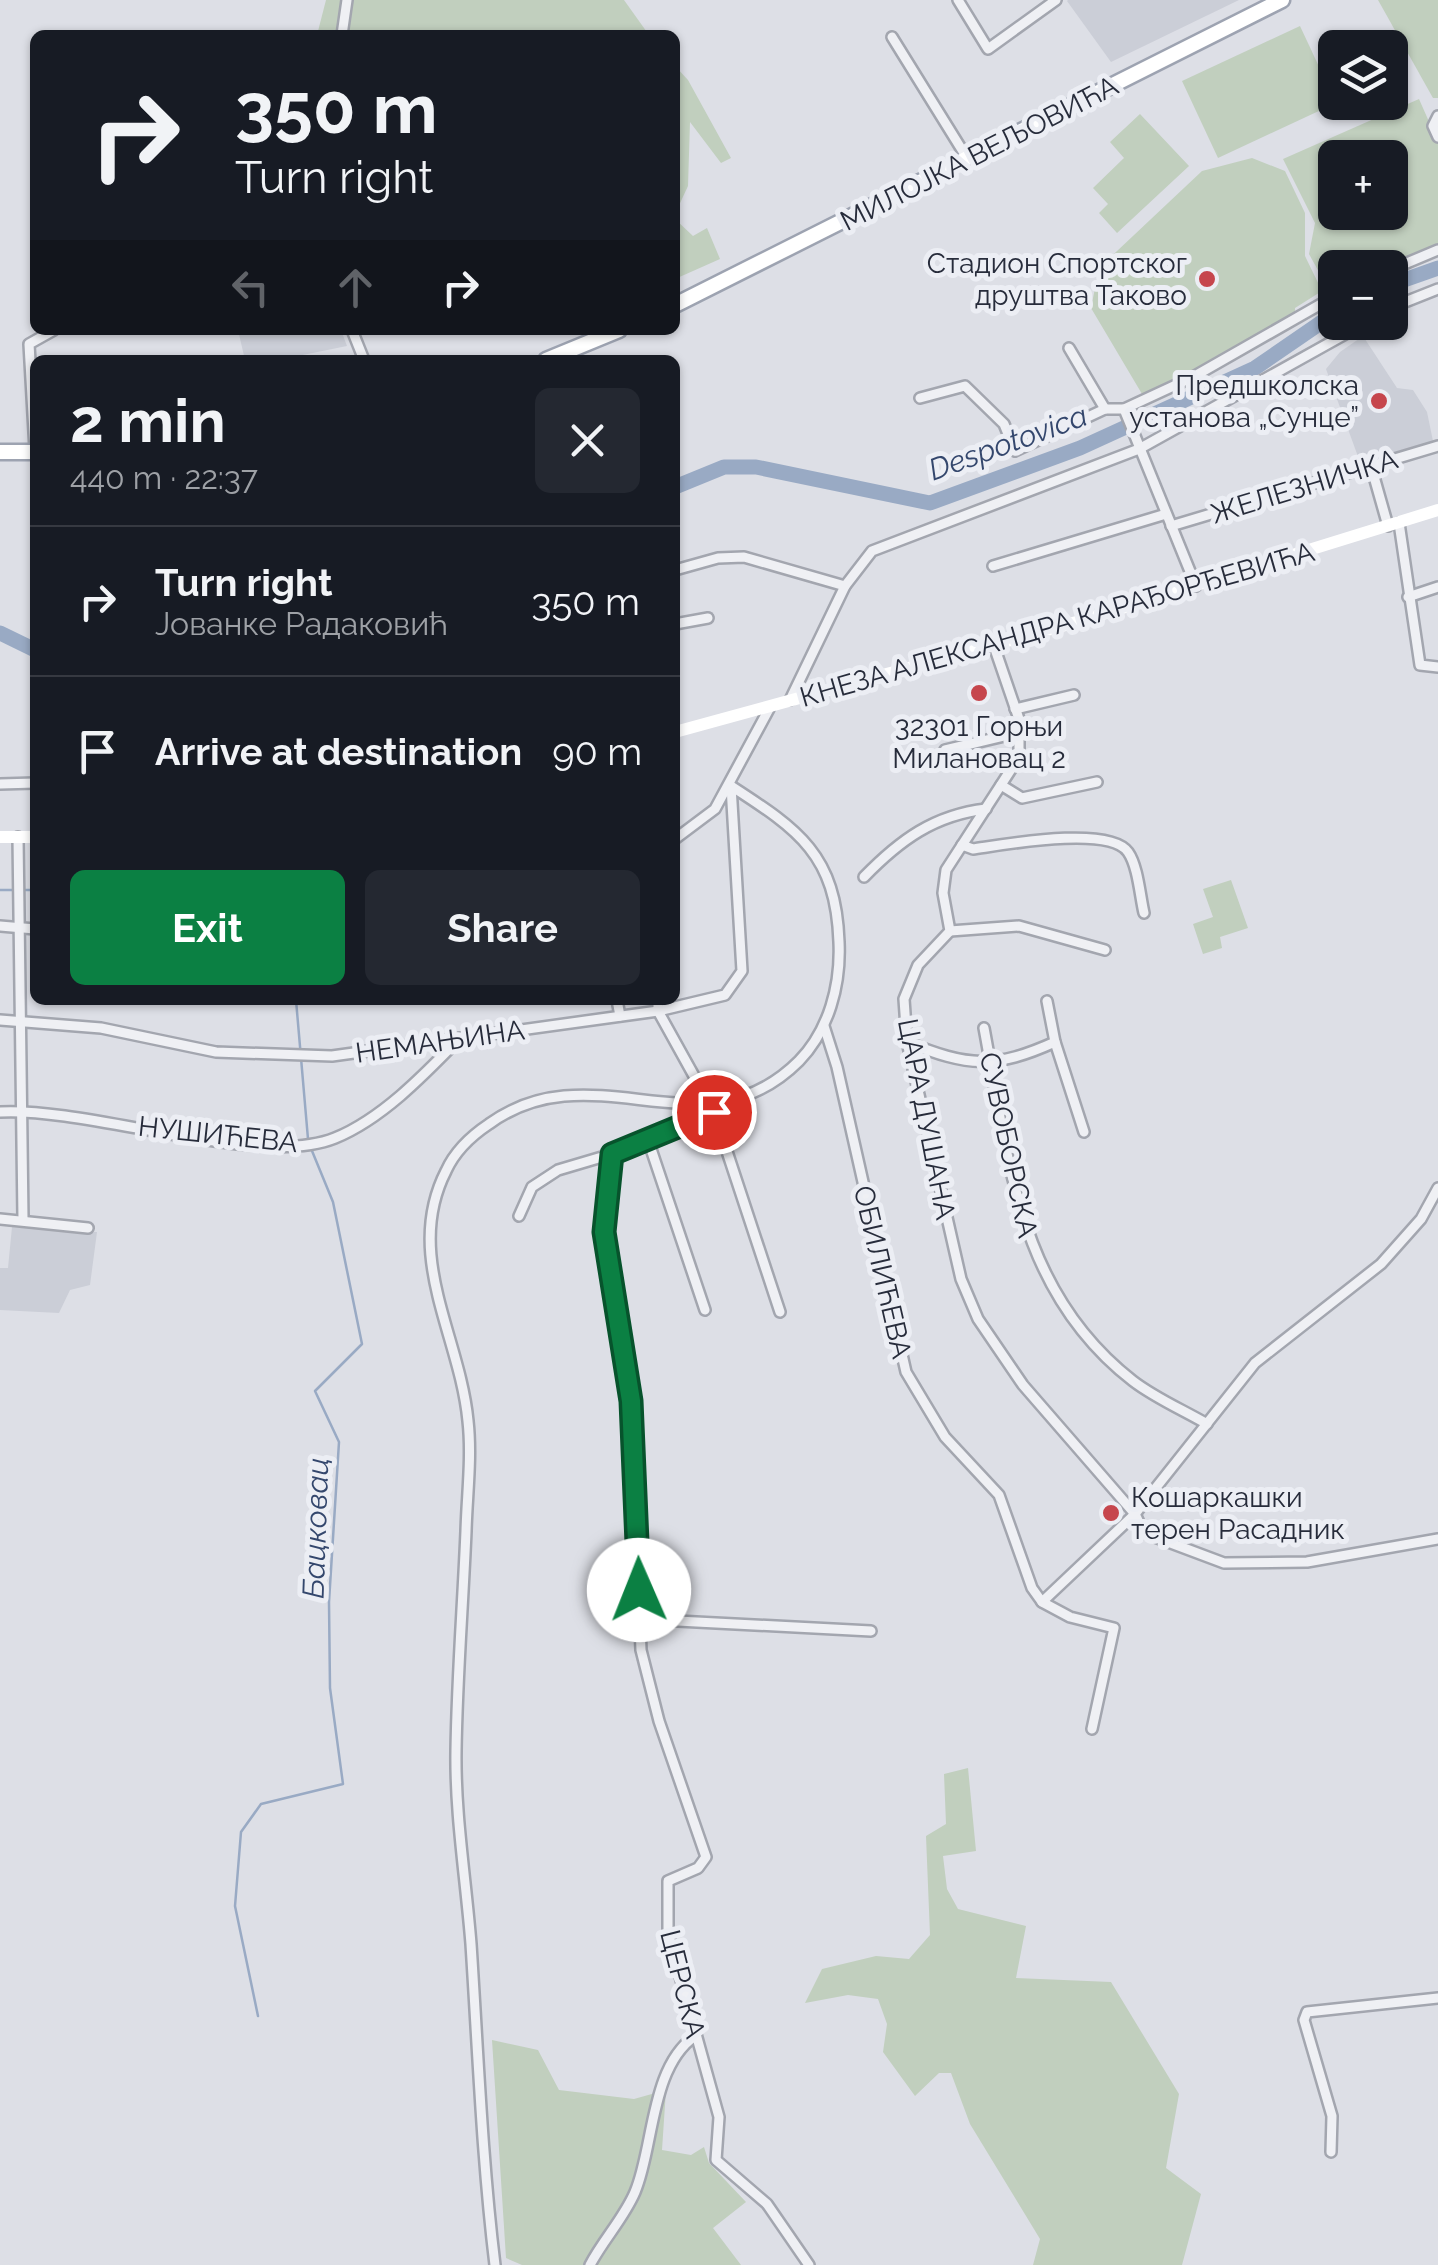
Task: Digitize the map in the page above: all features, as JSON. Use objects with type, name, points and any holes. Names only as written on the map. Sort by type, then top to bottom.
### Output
[{"type":"main road","name":"МИЛОЈКА ВЕЉОВИЋА","points":[[680,302],[1282,0]]},
{"type":"main road","points":[[558,355],[607,335]]},
{"type":"main road","points":[[0,452],[30,451]]},
{"type":"street","points":[[343,30],[347,0]]},
{"type":"street","points":[[958,0],[988,49],[1056,0]]},
{"type":"street","points":[[892,38],[967,158]]},
{"type":"street","points":[[1438,116],[1434,126],[1438,136]]},
{"type":"street","points":[[1408,262],[1438,250]]},
{"type":"street","points":[[1408,301],[1438,289]]},
{"type":"street","points":[[920,398],[965,386],[1004,424],[1015,451],[1105,408],[1125,412],[1253,346],[1318,306]]},
{"type":"street","points":[[30,362],[29,344],[45,335]]},
{"type":"street","points":[[788,703],[845,586],[872,551],[1137,444],[1332,340]]},
{"type":"street","points":[[1069,348],[1105,408]]},
{"type":"street","points":[[1125,412],[1196,586]]},
{"type":"street","name":"ЖЕЛЕЗНИЧКА","points":[[1171,526],[1438,446]]},
{"type":"street","points":[[1371,466],[1393,525],[1420,665],[1438,667]]},
{"type":"street","name":"КНЕЗА АЛЕКСАНДРА КАРАЂОРЂЕВИЋА","points":[[680,731],[994,646],[1438,510]]},
{"type":"street","points":[[992,566],[1166,514]]},
{"type":"street","points":[[680,569],[718,558],[744,557],[845,586]]},
{"type":"street","points":[[1408,597],[1438,587]]},
{"type":"street","points":[[680,623],[708,618]]},
{"type":"street","points":[[994,646],[1021,732],[1018,757],[944,879],[950,931],[1019,926],[1105,950]]},
{"type":"street","points":[[1015,709],[1074,694]]},
{"type":"street","points":[[680,836],[715,809],[732,786],[768,709]]},
{"type":"street","points":[[944,750],[1021,732]]},
{"type":"street","points":[[1001,785],[1022,798],[1096,782]]},
{"type":"street","points":[[0,784],[30,784]]},
{"type":"street","points":[[519,1216],[532,1187],[558,1170],[612,1154],[713,1108],[759,1092],[786,1074],[824,1026],[839,968],[833,898],[813,847],[797,829],[732,786]]},
{"type":"street","name":"НЕМАЊИНА","points":[[680,1002],[724,995],[742,971],[732,786]]},
{"type":"street","points":[[864,878],[914,832],[947,817],[986,809]]},
{"type":"street","points":[[0,837],[30,836]]},
{"type":"street","points":[[18,837],[23,1219]]},
{"type":"street","points":[[962,845],[972,849],[1077,838],[1118,844],[1129,852],[1144,913]]},
{"type":"street","points":[[0,926],[30,928]]},
{"type":"street","name":"ЦАРА ДУШАНА","points":[[950,931],[908,982],[904,998],[908,1042],[950,1234],[978,1319],[1023,1385],[1135,1514],[1144,1533],[1224,1563],[1307,1562],[1438,1540]]},
{"type":"street","points":[[1047,1002],[1055,1042],[1084,1132]]},
{"type":"street","points":[[618,1005],[620,1016]]},
{"type":"street","points":[[658,1006],[713,1108],[780,1312]]},
{"type":"street","name":"НЕМАЊИНА","points":[[0,1020],[101,1028],[216,1052],[332,1056],[620,1016],[658,1006]]},
{"type":"street","name":"ОБИЛИЋЕВА","points":[[824,1026],[837,1067],[906,1372],[945,1437],[999,1495],[1032,1588],[1042,1602]]},
{"type":"street","name":"СУВОБОРСКА","points":[[984,1028],[1019,1208],[1032,1249],[1051,1287],[1070,1315],[1133,1381],[1207,1424]]},
{"type":"street","name":"НУШИЋЕВА","points":[[0,1112],[98,1118],[193,1136],[310,1145],[366,1120],[432,1068],[460,1038]]},
{"type":"street","points":[[908,1042],[946,1058],[991,1064],[1018,1058],[1055,1042]]},
{"type":"street","points":[[495,2265],[456,1756],[469,1423],[433,1278],[432,1206],[449,1164],[462,1146],[506,1111],[529,1100],[586,1092],[713,1108]]},
{"type":"street","points":[[647,1137],[704,1310]]},
{"type":"street","name":"ЦЕРСКА","points":[[612,1154],[604,1232],[631,1401],[646,1678],[706,1856],[698,1868],[668,1881],[668,1933],[719,2117],[716,2160],[767,2204],[809,2265]]},
{"type":"street","points":[[1092,1729],[1114,1628],[1070,1618],[1042,1602],[1135,1514],[1255,1364],[1381,1264],[1422,1219],[1438,1188]]},
{"type":"street","points":[[0,1219],[88,1228]]},
{"type":"street","points":[[640,1619],[870,1631]]},
{"type":"street","points":[[1332,2152],[1332,2116],[1304,2020],[1307,2012],[1438,1998]]},
{"type":"street","points":[[590,2265],[634,2196],[645,2160],[654,2103],[695,2036]]},
{"type":"shaded area","points":[[1068,0],[1239,0],[1111,62],[1067,1]]},
{"type":"shaded area","points":[[239,335],[343,335],[347,346],[303,355],[244,355]]},
{"type":"shaded area","name":"Предшколска установа „Сунце”","points":[[1357,340],[1366,340],[1397,388],[1413,390],[1427,412],[1433,441],[1360,462],[1326,369]]},
{"type":"shaded area","points":[[12,1227],[97,1232],[90,1285],[70,1290],[59,1313],[0,1310],[0,1268],[8,1268]]},
{"type":"green space","points":[[326,0],[624,0],[645,30],[318,30]]},
{"type":"green space","points":[[1378,0],[1438,0],[1438,98],[1433,98],[1408,53],[1408,30],[1395,30]]},
{"type":"green space","points":[[1300,26],[1318,64],[1318,111],[1218,158],[1182,81]]},
{"type":"green space","points":[[680,71],[731,158],[721,163],[690,122],[688,186],[680,203]]},
{"type":"green space","points":[[1419,99],[1438,142],[1438,245],[1408,258],[1408,250],[1318,250],[1318,270],[1309,254],[1315,223],[1283,159],[1318,144],[1318,230],[1408,230],[1408,140],[1326,140],[1371,120],[1408,120],[1408,104]]},
{"type":"green space","points":[[1140,114],[1189,166],[1117,233],[1099,213],[1108,204],[1093,188],[1124,158],[1110,142]]},
{"type":"green space","name":"Стадион Спортског друштва Таково","points":[[1252,158],[1285,171],[1305,213],[1305,256],[1318,283],[1318,294],[1295,308],[1295,313],[1168,385],[1142,394],[1091,308],[1099,268],[1202,171]]},
{"type":"green space","points":[[680,224],[693,236],[707,228],[720,259],[680,277]]},
{"type":"green space","points":[[1231,880],[1248,928],[1220,937],[1222,948],[1203,954],[1193,924],[1213,917],[1203,889]]},
{"type":"green space","points":[[968,1768],[976,1851],[943,1856],[947,1889],[958,1909],[1026,1926],[1016,1978],[1111,1982],[1179,2094],[1166,2168],[1201,2194],[1182,2265],[1033,2265],[1040,2239],[970,2124],[951,2073],[939,2073],[915,2096],[883,2052],[887,2024],[878,1999],[848,1995],[805,2003],[822,1969],[876,1956],[909,1959],[930,1935],[926,1836],[946,1824],[944,1774]]},
{"type":"green space","points":[[492,2040],[538,2050],[559,2090],[634,2099],[666,2090],[662,2150],[691,2155],[704,2147],[709,2163],[746,2202],[713,2228],[741,2265],[522,2265],[506,2258]]},
{"type":"waterway","name":"Despotovica","points":[[1408,279],[1438,268]]},
{"type":"waterway","name":"Despotovica","points":[[680,485],[724,467],[756,467],[930,503],[1080,448],[1255,368],[1318,325]]},
{"type":"waterway","name":"Despotovica","points":[[0,633],[30,648]]},
{"type":"waterway","points":[[0,890],[13,890]]},
{"type":"waterway","points":[[21,890],[30,890]]},
{"type":"waterway","name":"Бацковац","points":[[296,1005],[308,1139]]},
{"type":"waterway","name":"Бацковац","points":[[258,2016],[235,1906],[241,1832],[261,1804],[343,1784],[330,1688],[329,1602],[339,1442],[315,1391],[362,1344],[333,1202],[310,1146]]},
{"type":"place","name":"Стадион Спортског друштва Таково","points":[[1207,279]]},
{"type":"place","name":"Предшколска установа „Сунце”","points":[[1379,401]]},
{"type":"place","name":"32301 Горњи Милановац 2","points":[[979,693]]},
{"type":"place","name":"Кошаркашки терен Расадник","points":[[1111,1513]]},
{"type":"route","points":[[639,1590],[631,1401],[604,1232],[612,1154],[714,1112]]}]
